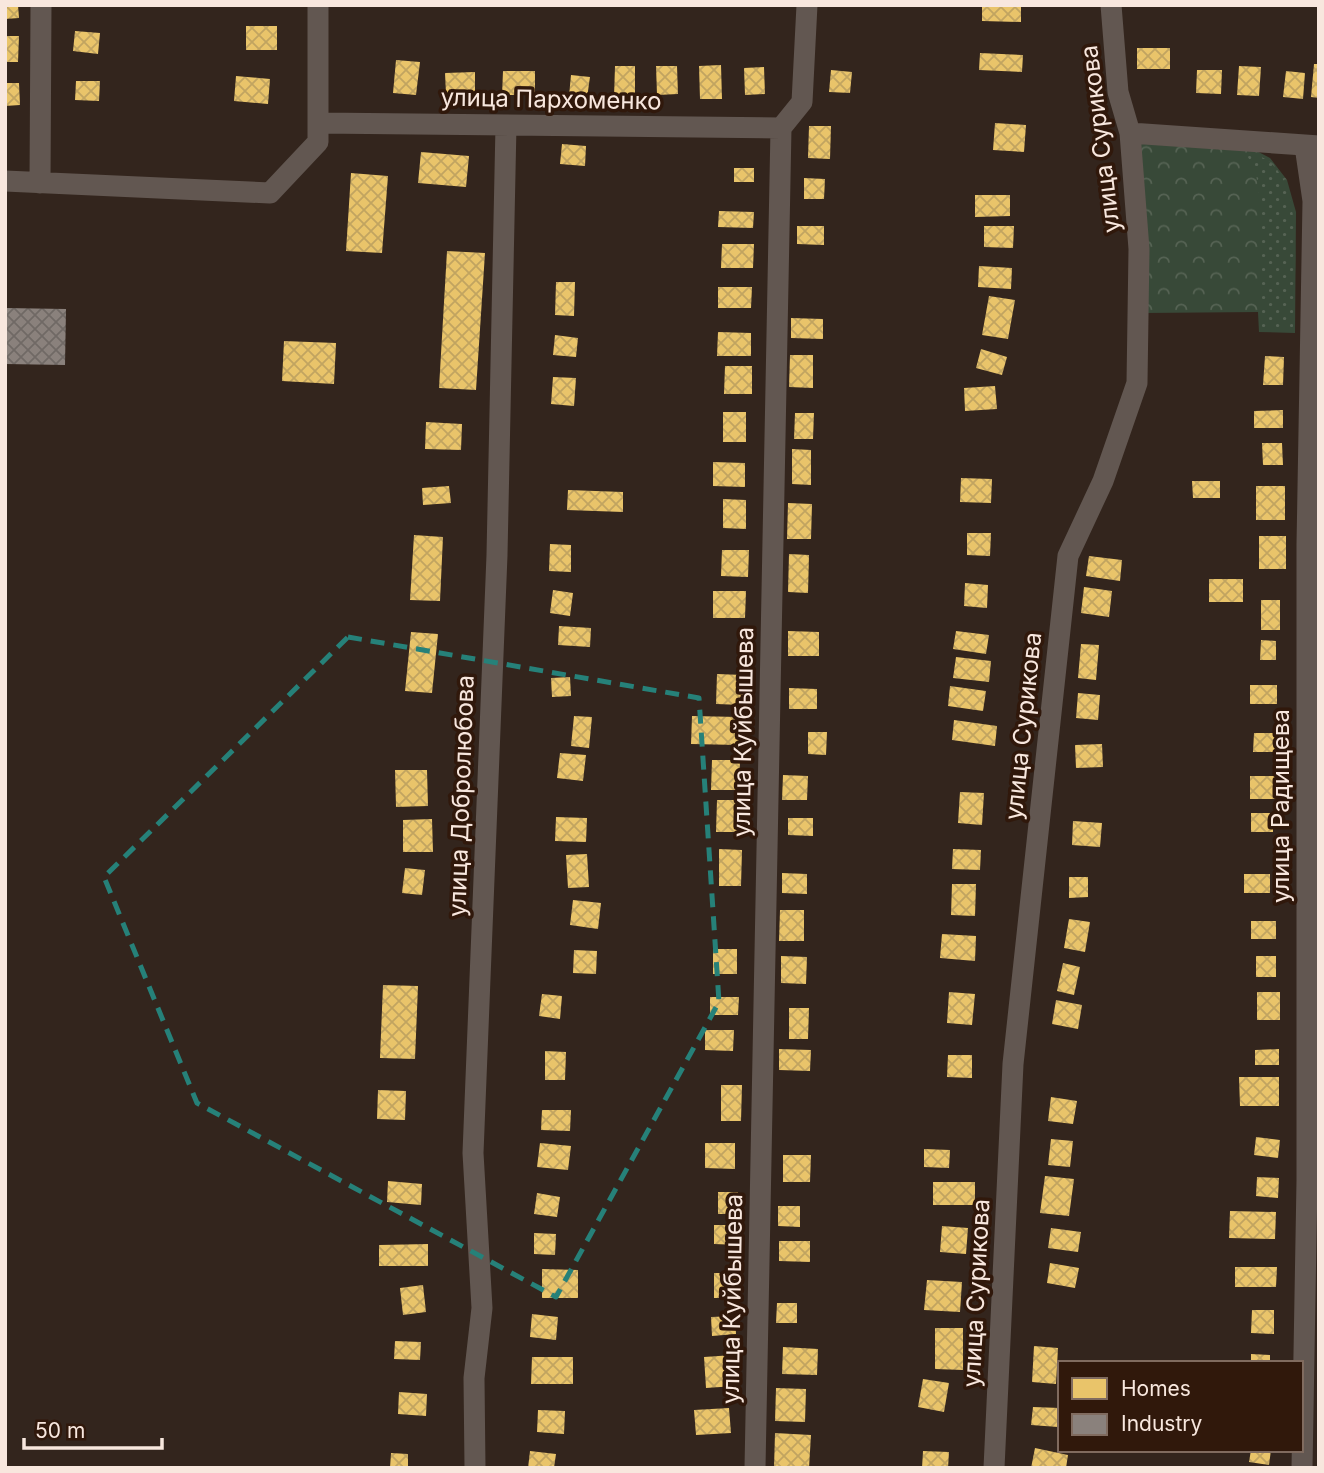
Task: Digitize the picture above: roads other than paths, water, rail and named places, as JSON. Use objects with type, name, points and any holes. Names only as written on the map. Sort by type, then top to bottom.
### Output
[{"type":"street","points":[[40,183],[41,5]]},
{"type":"street","points":[[5,181],[270,193],[319,132],[318,5]]},
{"type":"street","points":[[781,128],[802,102],[807,5]]},
{"type":"street","name":"улица Сурикова","points":[[994,1468],[1013,1064],[1068,556],[1103,481],[1138,383],[1139,248],[1130,132],[1118,92],[1111,5]]},
{"type":"street","name":"улица Пархоменко","points":[[319,132],[506,125],[781,128]]},
{"type":"street","name":"улица Добролюбова","points":[[475,1468],[474,1378],[482,1308],[474,1153],[497,555],[506,125]]},
{"type":"street","name":"улица Куйбышева","points":[[755,1468],[781,128]]},
{"type":"street","points":[[1130,132],[1312,146]]},
{"type":"street","name":"улица Радищева","points":[[1303,1408],[1307,1167],[1307,545],[1312,146]]}]
